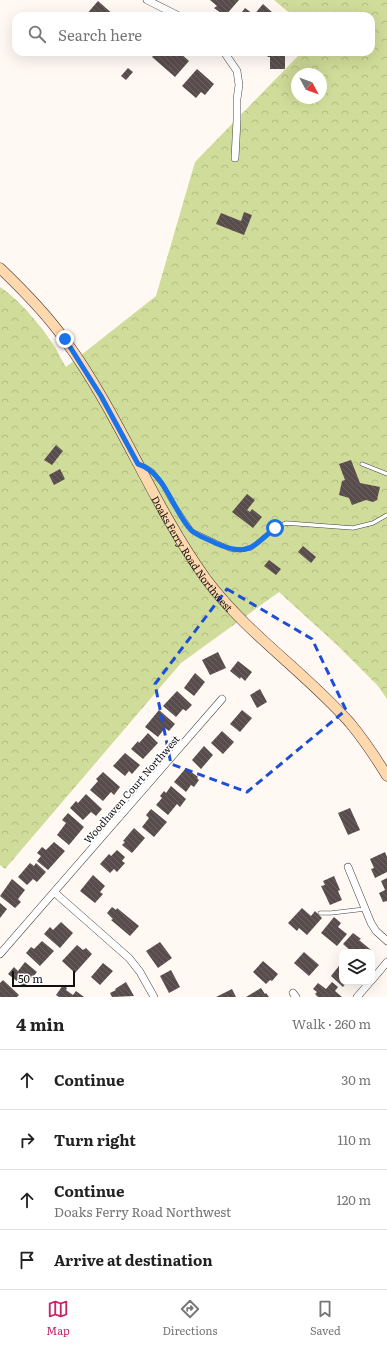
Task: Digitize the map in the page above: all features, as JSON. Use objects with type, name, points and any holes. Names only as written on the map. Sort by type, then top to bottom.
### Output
[{"type":"main road","name":"Doaks Ferry Road Northwest","points":[[0,268],[21,288],[65,339],[101,396],[186,548],[206,579],[242,621],[311,683],[350,724],[374,755],[387,776]]},
{"type":"street","points":[[147,0],[171,12]]},
{"type":"street","points":[[227,56],[237,72],[239,85],[237,99],[235,158]]},
{"type":"street","name":"Woodhaven Court Northwest","points":[[0,954],[222,699]]},
{"type":"street","points":[[348,867],[365,909],[376,930],[387,941]]},
{"type":"street","points":[[54,892],[129,958],[140,972],[154,997]]},
{"type":"street","points":[[375,976],[387,962]]},
{"type":"street","points":[[357,997],[368,985]]},
{"type":"lane","points":[[138,464],[146,467],[163,485],[171,500],[192,531],[230,549],[240,550],[251,548],[275,528],[286,523],[353,528],[373,523],[387,515]]},
{"type":"lane","points":[[362,464],[387,474]]},
{"type":"lane","points":[[320,913],[365,909]]},
{"type":"highlighted area","points":[[227,589],[312,639],[346,710],[247,792],[171,764],[155,684]]},
{"type":"green space","points":[[274,0],[387,0],[387,699],[378,686],[337,645],[279,592],[181,663],[5,869],[0,865],[0,287],[8,292],[23,306],[44,331],[66,367],[156,296],[195,162],[298,56],[375,56],[375,12],[288,12]]},
{"type":"building","points":[[210,0],[239,0],[228,12],[220,12],[214,8],[217,6]]},
{"type":"building","points":[[98,1],[110,12],[88,12]]},
{"type":"building","points":[[263,4],[272,12],[256,12]]},
{"type":"building","points":[[245,8],[250,12],[242,12]]},
{"type":"building","points":[[183,56],[189,61],[175,77],[152,57]]},
{"type":"building","points":[[267,56],[285,56],[285,69],[270,69],[270,57]]},
{"type":"building","points":[[128,68],[133,72],[126,80],[121,76]]},
{"type":"building","points":[[197,69],[214,84],[205,95],[201,92],[196,98],[182,86]]},
{"type":"building","points":[[244,212],[252,215],[244,235],[216,224],[221,213],[241,221]]},
{"type":"building","points":[[56,445],[63,451],[52,465],[44,460]]},
{"type":"building","points":[[351,460],[360,483],[380,487],[377,500],[373,502],[366,500],[352,505],[349,498],[339,495],[342,481],[345,480],[339,464]]},
{"type":"building","points":[[60,469],[65,479],[54,485],[49,475]]},
{"type":"building","points":[[247,494],[255,500],[247,510],[250,512],[252,509],[262,517],[253,528],[232,512]]},
{"type":"building","points":[[303,546],[316,557],[311,563],[298,552]]},
{"type":"building","points":[[269,560],[281,569],[276,575],[264,566]]},
{"type":"building","points":[[218,652],[226,668],[210,675],[202,660]]},
{"type":"building","points":[[238,661],[252,672],[245,681],[230,671]]},
{"type":"building","points":[[195,673],[205,682],[194,696],[184,688]]},
{"type":"building","points":[[260,689],[267,702],[257,708],[250,695]]},
{"type":"building","points":[[177,691],[192,705],[186,711],[183,709],[176,717],[163,706]]},
{"type":"building","points":[[159,710],[175,724],[169,731],[165,728],[158,737],[145,727]]},
{"type":"building","points":[[242,710],[252,718],[240,732],[230,724]]},
{"type":"building","points":[[222,731],[234,742],[223,754],[211,743]]},
{"type":"building","points":[[148,733],[158,743],[143,759],[131,749]]},
{"type":"building","points":[[204,746],[213,755],[201,769],[192,760]]},
{"type":"building","points":[[125,753],[140,765],[132,774],[129,771],[125,776],[113,766]]},
{"type":"building","points":[[186,768],[198,777],[197,778],[199,780],[194,787],[191,785],[186,792],[174,782]]},
{"type":"building","points":[[103,772],[120,787],[114,795],[111,792],[103,801],[90,790],[98,781],[96,779]]},
{"type":"building","points":[[171,786],[186,799],[180,807],[177,804],[168,815],[156,805],[162,798],[160,796],[164,791],[166,793]]},
{"type":"building","points":[[86,794],[102,809],[96,816],[91,812],[83,820],[70,808],[76,801],[78,803]]},
{"type":"building","points":[[350,808],[360,830],[348,835],[338,813]]},
{"type":"building","points":[[151,809],[167,822],[154,837],[142,827],[149,818],[146,815]]},
{"type":"building","points":[[68,813],[84,827],[69,845],[57,835],[66,823],[62,820]]},
{"type":"building","points":[[134,828],[145,838],[132,853],[122,845],[125,842],[123,841]]},
{"type":"building","points":[[54,842],[65,851],[48,870],[37,861],[41,856],[37,853],[42,847],[46,850]]},
{"type":"building","points":[[117,850],[125,857],[122,861],[125,863],[117,872],[114,869],[110,873],[100,864],[109,854],[111,856]]},
{"type":"building","points":[[385,852],[387,857],[387,872],[375,878],[371,869],[374,868],[370,859]]},
{"type":"building","points":[[30,863],[34,866],[36,863],[46,872],[37,882],[33,879],[27,885],[18,877]]},
{"type":"building","points":[[93,875],[105,886],[100,892],[103,894],[95,903],[80,891]]},
{"type":"building","points":[[334,876],[340,890],[338,891],[342,900],[330,905],[321,886],[325,885],[323,881]]},
{"type":"building","points":[[387,878],[387,901],[383,902],[379,893],[385,890],[381,881]]},
{"type":"building","points":[[12,879],[25,890],[18,899],[21,902],[15,908],[0,896]]},
{"type":"building","points":[[0,903],[7,909],[0,918]]},
{"type":"building","points":[[112,907],[116,910],[117,908],[139,926],[130,936],[111,920],[113,919],[107,913]]},
{"type":"building","points":[[302,908],[311,916],[315,911],[322,918],[307,935],[299,928],[297,931],[288,923]]},
{"type":"building","points":[[334,917],[341,923],[338,927],[347,934],[337,946],[321,933]]},
{"type":"building","points":[[61,922],[73,933],[60,948],[44,934],[50,927],[53,930]]},
{"type":"building","points":[[353,933],[370,949],[349,949],[343,944]]},
{"type":"building","points":[[42,941],[54,951],[40,966],[26,953],[31,947],[34,949]]},
{"type":"building","points":[[160,942],[172,958],[158,968],[146,951]]},
{"type":"building","points":[[77,945],[83,950],[86,948],[92,954],[75,973],[62,961]]},
{"type":"building","points":[[304,952],[319,965],[309,976],[294,963]]},
{"type":"building","points":[[263,961],[278,974],[272,981],[270,980],[266,984],[253,972]]},
{"type":"building","points":[[25,962],[37,972],[24,987],[8,974],[14,967],[18,971]]},
{"type":"building","points":[[103,963],[113,971],[100,985],[91,977]]},
{"type":"building","points":[[339,966],[339,983],[331,976]]},
{"type":"building","points":[[171,970],[180,987],[169,993],[160,976]]},
{"type":"building","points":[[3,980],[19,995],[17,997],[0,997],[0,983]]},
{"type":"building","points":[[126,982],[134,996],[112,997],[110,993]]},
{"type":"building","points":[[332,982],[338,987],[335,991],[342,997],[318,997],[315,994],[317,992],[313,989],[318,983],[326,989]]},
{"type":"building","points":[[63,985],[67,988],[66,990],[73,995],[76,991],[84,997],[59,997],[56,995]]},
{"type":"building","points":[[261,988],[269,997],[246,997]]},
{"type":"building","points":[[232,989],[236,997],[216,997]]},
{"type":"route","points":[[65,339],[101,396],[138,464],[146,467],[152,472],[163,485],[171,500],[192,531],[230,549],[240,550],[251,548],[256,545],[275,528]]}]
